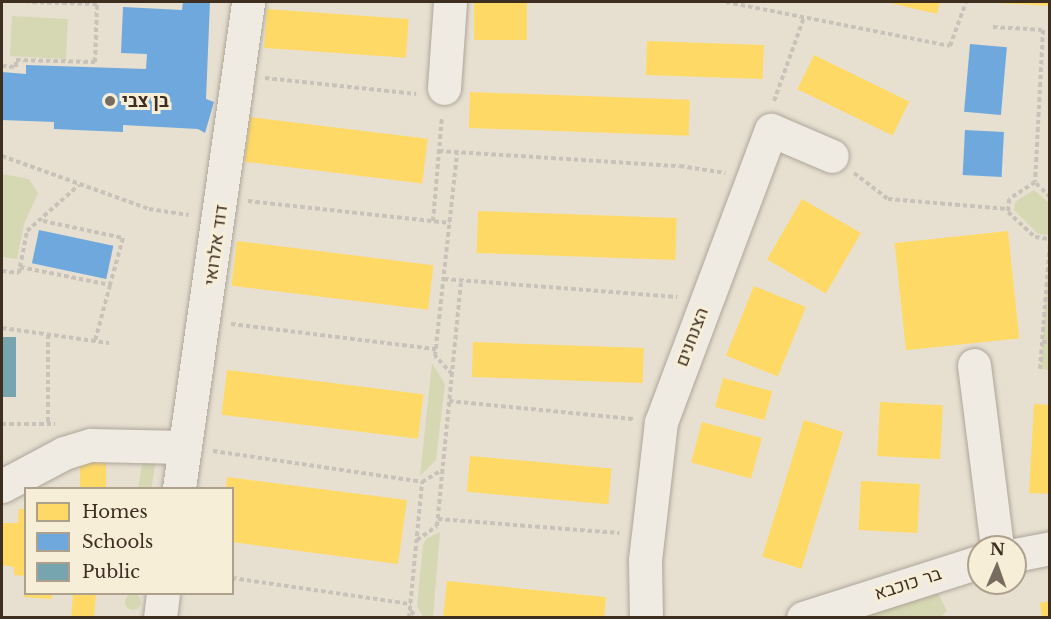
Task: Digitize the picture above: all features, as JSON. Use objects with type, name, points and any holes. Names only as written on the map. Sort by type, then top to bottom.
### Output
[{"type":"street","name":"דוד אלרואי","points":[[179,487],[221,209],[248,2]]},
{"type":"street","points":[[444,92],[450,2]]},
{"type":"street","points":[[771,130],[832,156]]},
{"type":"street","name":"הצנחנים","points":[[646,618],[648,535],[662,422],[771,130]]},
{"type":"street","points":[[974,365],[995,535]]},
{"type":"street","points":[[2,486],[64,453],[91,445],[185,447]]},
{"type":"street","points":[[1027,553],[1050,548]]},
{"type":"street","name":"בר כוכבא","points":[[804,618],[967,566]]},
{"type":"street","points":[[160,618],[163,595]]},
{"type":"path","points":[[2,66],[16,67],[16,60],[95,62],[97,4],[28,2]]},
{"type":"path","points":[[726,2],[950,46],[966,2]]},
{"type":"path","points":[[771,130],[764,126],[804,17]]},
{"type":"path","points":[[993,27],[1043,30],[1035,182],[1050,197]]},
{"type":"path","points":[[255,77],[444,92],[434,221]]},
{"type":"path","points":[[439,151],[711,169],[750,186]]},
{"type":"path","points":[[452,374],[435,356],[457,153]]},
{"type":"path","points":[[2,156],[149,209],[221,209],[450,222]]},
{"type":"path","points":[[832,156],[888,199],[1008,209],[1035,237],[1050,240],[1040,369]]},
{"type":"path","points":[[1008,209],[1009,199],[1035,182]]},
{"type":"path","points":[[2,271],[19,273],[27,231],[43,220],[79,185]]},
{"type":"path","points":[[43,220],[123,238],[95,341]]},
{"type":"path","points":[[20,267],[110,285]]},
{"type":"path","points":[[444,279],[707,299]]},
{"type":"path","points":[[417,540],[437,526],[461,280]]},
{"type":"path","points":[[205,321],[436,349]]},
{"type":"path","points":[[2,328],[110,343]]},
{"type":"path","points":[[48,335],[48,424]]},
{"type":"path","points":[[1042,342],[1050,342]]},
{"type":"path","points":[[449,401],[662,422]]},
{"type":"path","points":[[185,447],[423,483],[443,470]]},
{"type":"path","points":[[410,618],[423,483]]},
{"type":"path","points":[[438,519],[648,535]]},
{"type":"path","points":[[234,578],[411,604]]},
{"type":"path","points":[[410,610],[417,618]]},
{"type":"green space","points":[[12,16],[68,19],[66,59],[10,56]]},
{"type":"green space","points":[[2,174],[29,179],[38,193],[24,224],[17,259],[2,257]]},
{"type":"green space","points":[[1034,190],[1049,203],[1049,235],[1038,234],[1014,210],[1015,202]]},
{"type":"green space","points":[[1049,253],[1049,370],[1040,369]]},
{"type":"green space","points":[[432,363],[445,384],[436,460],[420,476]]},
{"type":"green space","points":[[143,458],[156,460],[152,487],[138,487]]},
{"type":"green space","points":[[440,532],[433,617],[423,617],[417,606],[423,545],[426,539]]},
{"type":"green space","points":[[936,589],[947,611],[941,617],[859,618]]},
{"type":"green space","points":[[128,595],[138,595],[141,599],[141,605],[136,610],[130,610],[125,605],[125,599]]},
{"type":"building: Homes","points":[[474,2],[527,2],[527,40],[474,40]]},
{"type":"building: Homes","points":[[886,2],[940,2],[937,14]]},
{"type":"building: Homes","points":[[1050,2],[1050,6],[996,3]]},
{"type":"building: Homes","points":[[267,9],[409,19],[406,58],[264,48]]},
{"type":"building: Homes","points":[[647,41],[764,45],[763,79],[646,75]]},
{"type":"building: Homes","points":[[814,55],[909,101],[893,136],[797,89]]},
{"type":"building: Homes","points":[[470,92],[690,100],[689,136],[469,128]]},
{"type":"building: Homes","points":[[250,117],[428,139],[422,183],[245,162]]},
{"type":"building: Homes","points":[[802,199],[861,233],[826,294],[767,260]]},
{"type":"building: Homes","points":[[478,211],[677,218],[675,260],[477,253]]},
{"type":"building: Homes","points":[[1008,231],[1019,338],[906,350],[895,243]]},
{"type":"building: Homes","points":[[237,241],[434,265],[428,310],[232,286]]},
{"type":"building: Homes","points":[[754,286],[806,307],[778,377],[726,356]]},
{"type":"building: Homes","points":[[473,342],[644,348],[643,383],[472,377]]},
{"type":"building: Homes","points":[[227,370],[424,394],[418,439],[222,415]]},
{"type":"building: Homes","points":[[723,378],[772,391],[764,420],[715,407]]},
{"type":"building: Homes","points":[[880,402],[943,405],[940,459],[877,456]]},
{"type":"building: Homes","points":[[1034,404],[1050,405],[1050,494],[1029,493]]},
{"type":"building: Homes","points":[[804,420],[843,432],[801,569],[762,557]]},
{"type":"building: Homes","points":[[702,422],[762,438],[751,479],[691,463]]},
{"type":"building: Homes","points":[[80,453],[106,453],[106,487],[80,487]]},
{"type":"building: Homes","points":[[470,456],[611,468],[608,504],[467,492]]},
{"type":"building: Homes","points":[[227,477],[407,500],[398,564],[234,542],[234,487],[226,487]]},
{"type":"building: Homes","points":[[861,481],[920,484],[917,533],[858,530]]},
{"type":"building: Homes","points":[[19,509],[24,509],[24,576],[14,575],[14,567],[2,565],[3,523],[18,523]]},
{"type":"building: Homes","points":[[447,581],[606,597],[604,618],[443,618]]},
{"type":"building: Homes","points":[[24,594],[52,595],[52,599],[23,597]]},
{"type":"building: Homes","points":[[73,595],[96,595],[94,618],[71,618]]},
{"type":"building: Homes","points":[[1050,601],[1050,618],[1042,618],[1040,603]]},
{"type":"building: Schools","points":[[183,2],[210,2],[206,99],[214,102],[205,133],[198,129],[123,125],[123,132],[54,129],[54,122],[2,120],[2,72],[26,74],[26,65],[146,69],[147,54],[121,53],[123,7],[182,10]]},
{"type":"building: Schools","points":[[970,44],[1007,47],[1001,115],[964,112]]},
{"type":"building: Schools","points":[[965,130],[1004,132],[1002,177],[963,175]]},
{"type":"building: Schools","points":[[39,230],[113,246],[106,279],[32,263]]},
{"type":"building: Public","points":[[2,337],[16,337],[16,397],[2,397]]},
{"type":"place","name":"בן צבי","points":[[110,101]]}]
